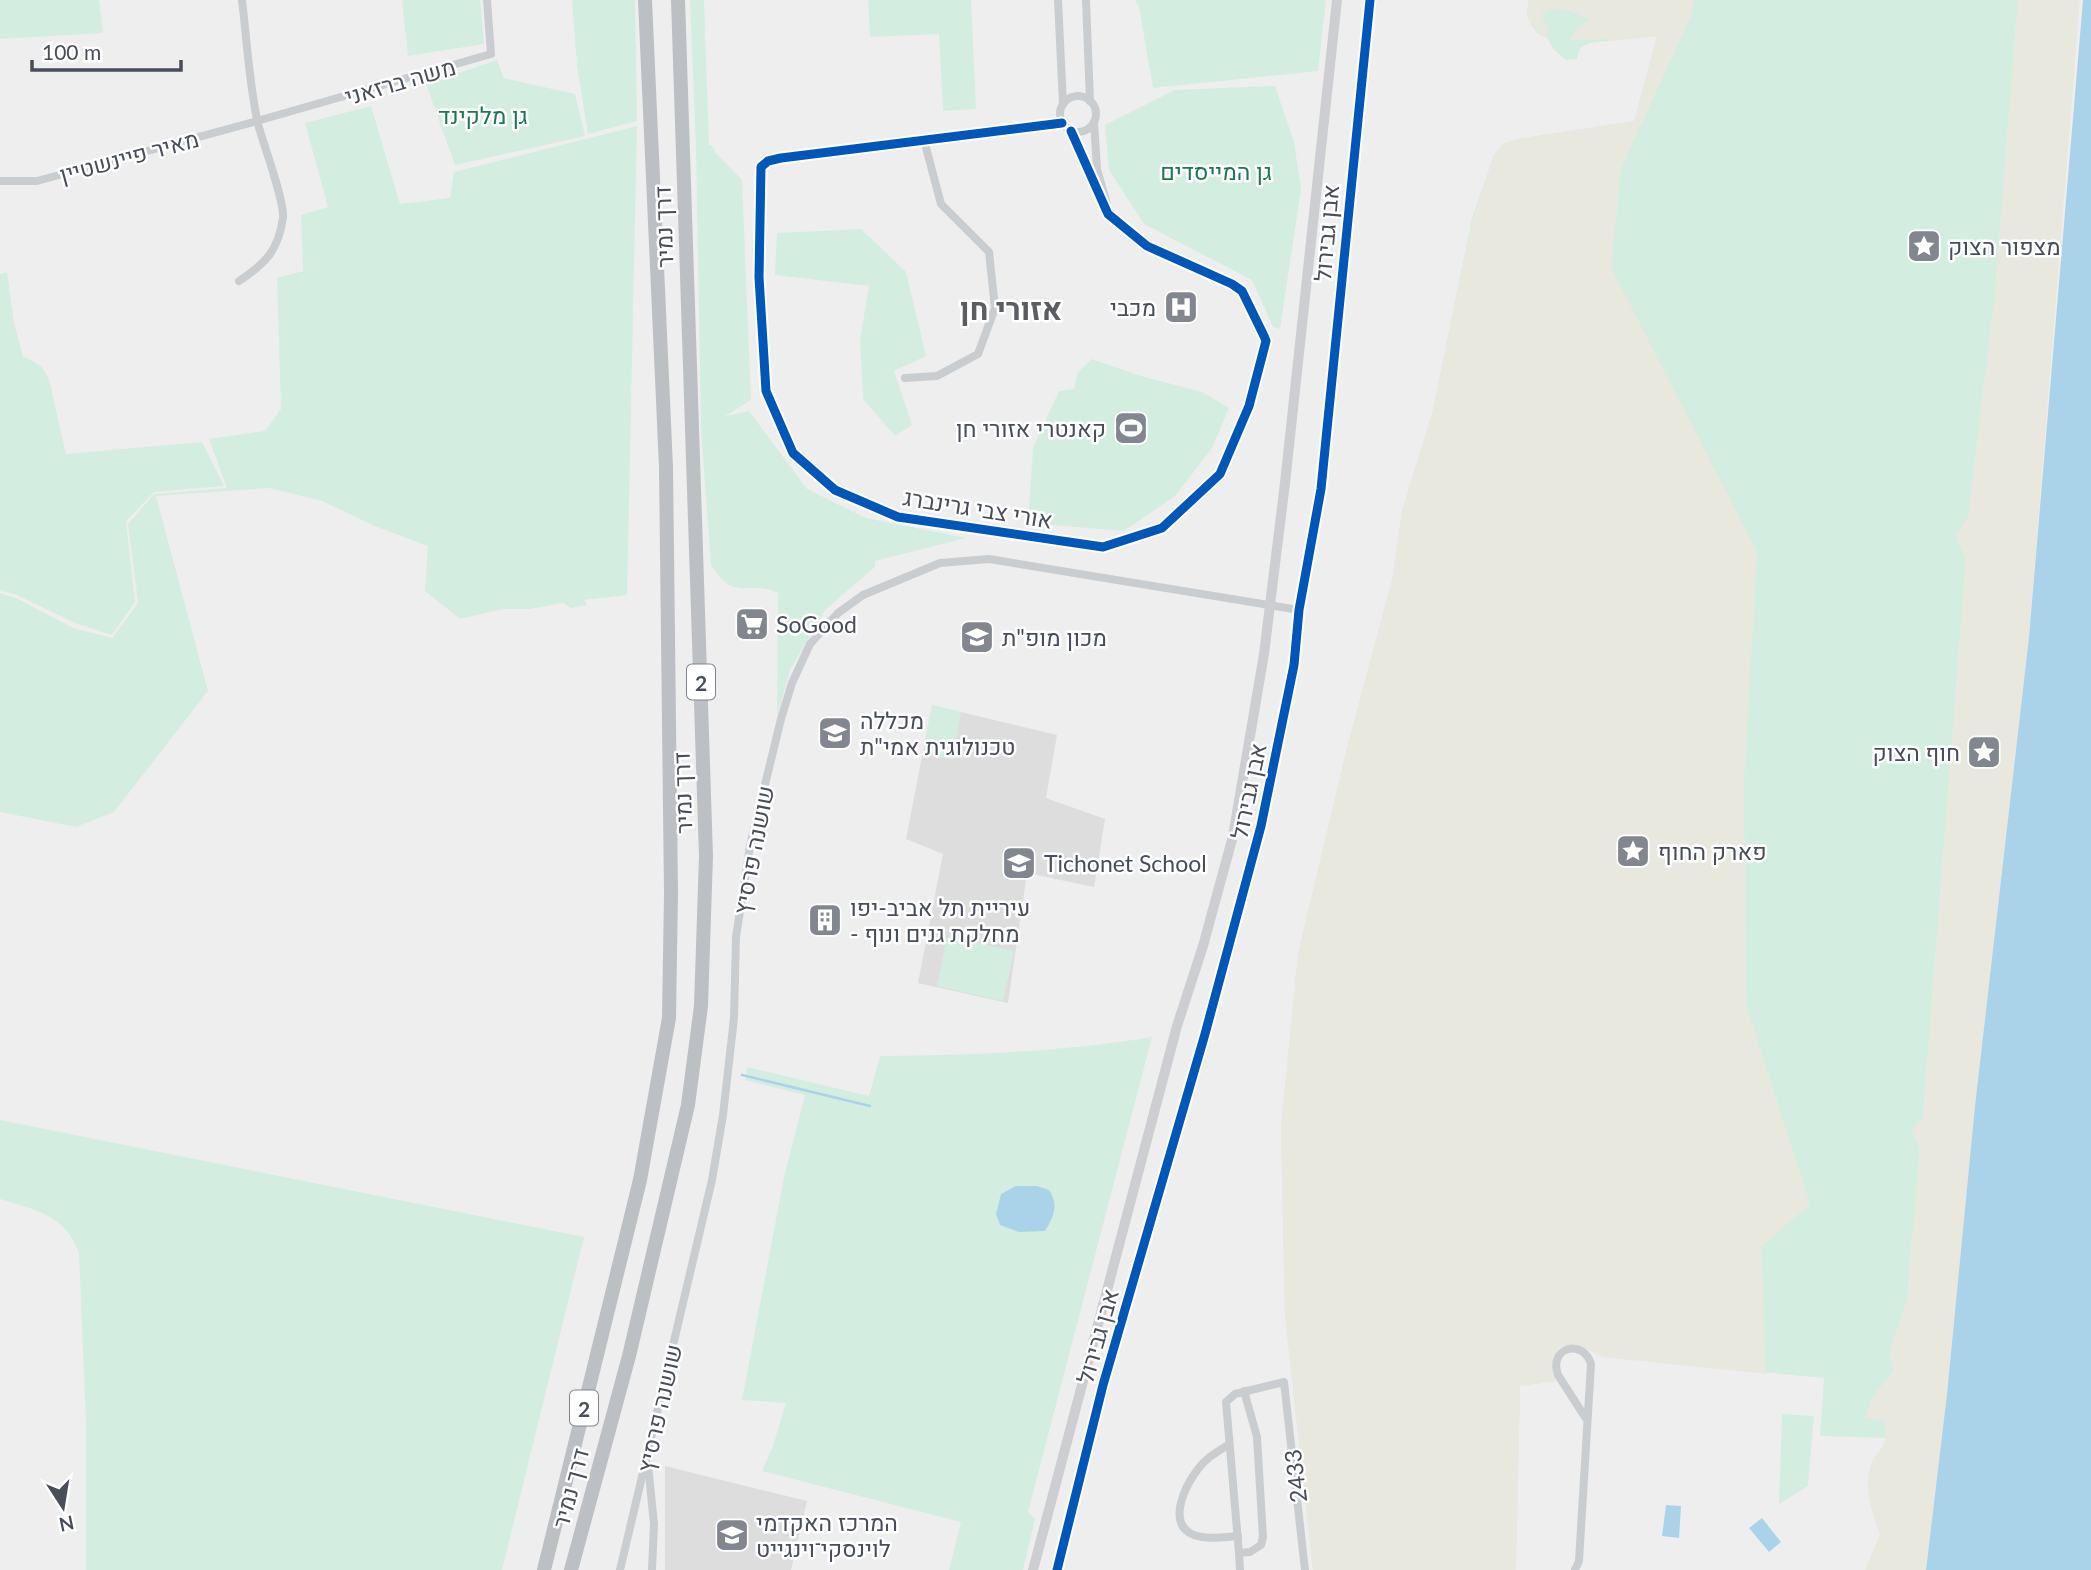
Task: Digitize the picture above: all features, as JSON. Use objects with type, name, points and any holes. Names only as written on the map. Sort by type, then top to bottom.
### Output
[{"type":"highway","name":"דרך נמיר","points":[[544,1570],[640,1180],[669,1018],[671,893],[666,467],[645,0]]},
{"type":"highway","name":"דרך נמיר","points":[[571,1570],[629,1356],[688,1105],[701,1006],[706,856],[678,0]]},
{"type":"street","points":[[239,281],[264,265],[277,242],[284,214],[257,121],[242,0]]},
{"type":"street","name":"משה ברזאני","points":[[257,121],[491,54],[487,0]]},
{"type":"street","points":[[1058,0],[1062,123],[1071,131],[1082,132],[1094,122]]},
{"type":"street","points":[[1086,0],[1090,101],[1095,110],[1097,169],[1108,214]]},
{"type":"street","name":"אבן גבירול","points":[[1033,1570],[1177,1026],[1203,946],[1233,836],[1264,654],[1337,0]]},
{"type":"street","name":"אבן גבירול","points":[[1057,1570],[1103,1385],[1205,1034],[1261,826],[1294,666],[1299,610],[1321,489],[1370,0]]},
{"type":"street","points":[[1063,104],[1076,96],[1090,101]]},
{"type":"street","name":"מאיר פיינשטיין","points":[[0,181],[37,181],[257,121]]},
{"type":"street","name":"אורי צבי גרינברג","points":[[1062,123],[781,158],[761,167],[759,277],[766,391],[793,453],[835,490],[898,517],[1103,547],[1162,528],[1220,474],[1253,394],[1265,341],[1242,291],[1147,246],[1108,214],[1071,131]]},
{"type":"street","points":[[905,378],[937,376],[978,354],[995,308],[989,253],[941,204],[924,140]]},
{"type":"street","name":"שושנה פרסיץ","points":[[620,1570],[712,1180],[723,1115],[734,1018],[736,937],[750,846],[781,719],[792,683],[810,645],[838,613],[863,595],[940,563],[989,559],[1299,610]]},
{"type":"street","points":[[1576,1570],[1579,1561],[1591,1363],[1587,1355],[1578,1349],[1567,1349],[1558,1356],[1555,1368],[1587,1420]]},
{"type":"street","name":"2433","points":[[1244,1391],[1284,1382],[1305,1570]]},
{"type":"street","points":[[1239,1553],[1250,1552],[1261,1545],[1263,1537],[1257,1437],[1244,1391],[1234,1394],[1226,1402],[1240,1570]]},
{"type":"street","points":[[1228,1445],[1211,1455],[1188,1484],[1179,1509],[1179,1522],[1185,1531],[1196,1536],[1238,1536]]},
{"type":"street","points":[[648,1459],[654,1524],[652,1570]]},
{"type":"shaded area","name":"Tichonet School","points":[[932,705],[1057,735],[1046,798],[1105,819],[1094,887],[1027,873],[1008,1003],[918,983],[943,854],[906,839]]},
{"type":"shaded area","name":"המרכז האקדמי לוינסקי־וינגייט","points":[[665,1466],[807,1501],[791,1570],[665,1570]]},
{"type":"green space","points":[[0,0],[99,0],[103,33],[0,39]]},
{"type":"green space","points":[[402,0],[480,0],[484,44],[408,56]]},
{"type":"green space","points":[[572,0],[635,0],[637,121],[588,134],[577,66]]},
{"type":"green space","points":[[690,0],[704,0],[709,146],[711,145],[742,180],[751,400],[725,416],[749,411],[807,489],[866,518],[966,538],[875,561],[875,567],[825,610],[790,670],[777,717],[778,593],[766,589],[734,587],[727,584],[711,565],[701,429],[696,148]]},
{"type":"green space","points":[[868,0],[971,0],[976,109],[943,111],[939,34],[870,37]]},
{"type":"green space","points":[[1135,0],[1326,0],[1318,71],[1153,88],[1139,7]]},
{"type":"green space","name":"פארק החוף","points":[[1529,0],[2018,0],[1995,296],[1968,519],[1956,535],[1966,559],[1923,1117],[1912,1131],[1920,1149],[1907,1300],[1889,1353],[1894,1371],[1873,1397],[1866,1417],[1885,1422],[1887,1438],[1820,1436],[1824,1378],[1603,1357],[1577,1346],[1559,1347],[1552,1364],[1556,1381],[1520,1386],[1516,1570],[1313,1570],[1285,1315],[1281,1127],[1298,954],[1347,748],[1392,580],[1402,511],[1433,410],[1472,218],[1494,155],[1503,144],[1517,139],[1634,121],[1657,36],[1589,43],[1580,48],[1577,59],[1566,60],[1555,51],[1547,38],[1533,28],[1527,15]]},
{"type":"green space","name":"גן מלקינד","points":[[497,60],[504,78],[575,94],[585,136],[455,165],[426,84]]},
{"type":"green space","name":"גן המייסדים","points":[[1275,86],[1294,142],[1301,189],[1280,329],[1273,327],[1252,280],[1144,224],[1109,170],[1105,125],[1175,90]]},
{"type":"green space","points":[[371,106],[400,204],[450,198],[454,172],[637,126],[627,595],[584,600],[587,605],[571,608],[563,603],[530,609],[503,609],[460,619],[425,591],[428,546],[377,527],[322,501],[269,488],[156,496],[208,691],[114,812],[76,827],[0,812],[0,593],[18,599],[73,628],[112,638],[138,603],[128,524],[154,494],[227,488],[209,439],[265,431],[281,409],[277,278],[303,271],[301,215],[328,207],[305,123]]},
{"type":"green space","points":[[861,229],[906,272],[926,356],[894,371],[912,425],[895,436],[863,399],[860,340],[869,286],[775,275],[777,233]]},
{"type":"green space","points":[[7,272],[14,323],[23,356],[41,366],[49,379],[66,454],[202,442],[224,486],[154,492],[126,521],[135,602],[112,635],[75,623],[17,595],[0,590],[0,274]]},
{"type":"green space","name":"קאנטרי אזורי חן","points":[[1092,359],[1141,376],[1202,392],[1229,408],[1212,448],[1175,496],[1124,531],[1028,523],[1033,448],[1059,391],[1074,389],[1078,372]]},
{"type":"green space","points":[[932,705],[961,712],[953,759],[922,755]]},
{"type":"green space","points":[[947,937],[1014,951],[1003,1001],[937,986]]},
{"type":"green space","points":[[1152,1037],[1028,1512],[1035,1519],[1023,1570],[949,1570],[961,1522],[762,1471],[786,1403],[742,1400],[784,1177],[805,1095],[745,1080],[747,1067],[869,1096],[880,1056],[1016,1052]]},
{"type":"green space","points":[[0,1120],[584,1237],[502,1570],[86,1570],[86,1424],[79,1253],[66,1230],[57,1222],[37,1211],[0,1199]]},
{"type":"green space","points":[[1782,1414],[1814,1416],[1808,1486],[1779,1504]]},
{"type":"sand","name":"פארק החוף","points":[[1529,0],[1695,0],[1691,16],[1621,168],[1611,268],[1757,552],[1744,783],[1746,1005],[1810,1204],[1761,1247],[1766,1374],[1602,1357],[1582,1347],[1571,1345],[1559,1347],[1554,1356],[1552,1368],[1556,1381],[1520,1386],[1516,1570],[1313,1570],[1285,1315],[1281,1127],[1298,954],[1347,748],[1392,580],[1402,511],[1433,410],[1473,218],[1494,155],[1503,144],[1517,139],[1634,121],[1657,36],[1609,41],[1570,40],[1575,31],[1590,19],[1553,9],[1542,14],[1548,25],[1547,38],[1537,32],[1530,23],[1527,12]]},
{"type":"sand","name":"חוף הצוק","points":[[2018,0],[2080,0],[2029,637],[1975,1106],[1947,1394],[1926,1570],[1865,1570],[1880,1534],[1870,1502],[1868,1477],[1873,1461],[1884,1443],[1886,1431],[1885,1422],[1865,1417],[1873,1397],[1894,1371],[1889,1353],[1907,1300],[1920,1149],[1912,1131],[1923,1117],[1966,559],[1956,535],[1968,519],[1995,296]]},
{"type":"water","points":[[2083,0],[2091,0],[2091,1570],[1926,1570],[1947,1394],[1975,1106],[2029,637]]},
{"type":"water","points":[[1016,1186],[1037,1186],[1049,1190],[1054,1201],[1054,1210],[1045,1231],[1019,1232],[1000,1225],[996,1214],[1001,1194]]},
{"type":"water","points":[[1666,1505],[1681,1506],[1679,1538],[1662,1536]]},
{"type":"water","points":[[1762,1518],[1781,1542],[1769,1552],[1749,1528]]},
{"type":"waterway","points":[[742,1075],[870,1106]]},
{"type":"cycle path","points":[[1057,1570],[1103,1385],[1205,1034],[1261,826],[1294,665],[1299,610],[1321,489],[1370,0]]},
{"type":"cycle path","points":[[1062,123],[781,158],[768,161],[761,167],[759,277],[766,391],[793,453],[835,490],[898,517],[1103,547],[1162,528],[1220,474],[1249,406],[1266,341],[1264,336],[1242,291],[1147,246],[1108,214],[1071,131]]},
{"type":"place","name":"מצפור הצוק","points":[[1924,246]]},
{"type":"place","name":"מכבי","points":[[1181,307]]},
{"type":"place","name":"קאנטרי אזורי חן","points":[[1131,428]]},
{"type":"place","name":"SoGood","points":[[752,624]]},
{"type":"place","name":"מכון מופ\"ת","points":[[977,637]]},
{"type":"place","name":"מכללה טכנולוגית אמי\"ת","points":[[835,733]]},
{"type":"place","name":"חוף הצוק","points":[[1984,752]]},
{"type":"place","name":"פארק החוף","points":[[1633,851]]},
{"type":"place","name":"Tichonet School","points":[[1019,863]]},
{"type":"place","name":"עיריית תל אביב-יפו - מחלקת גנים ונוף","points":[[825,920]]},
{"type":"place","name":"המרכז האקדמי לוינסקי־וינגייט","points":[[732,1535]]},
{"type":"district","name":"אזורי חן","points":[[1011,308]]}]
